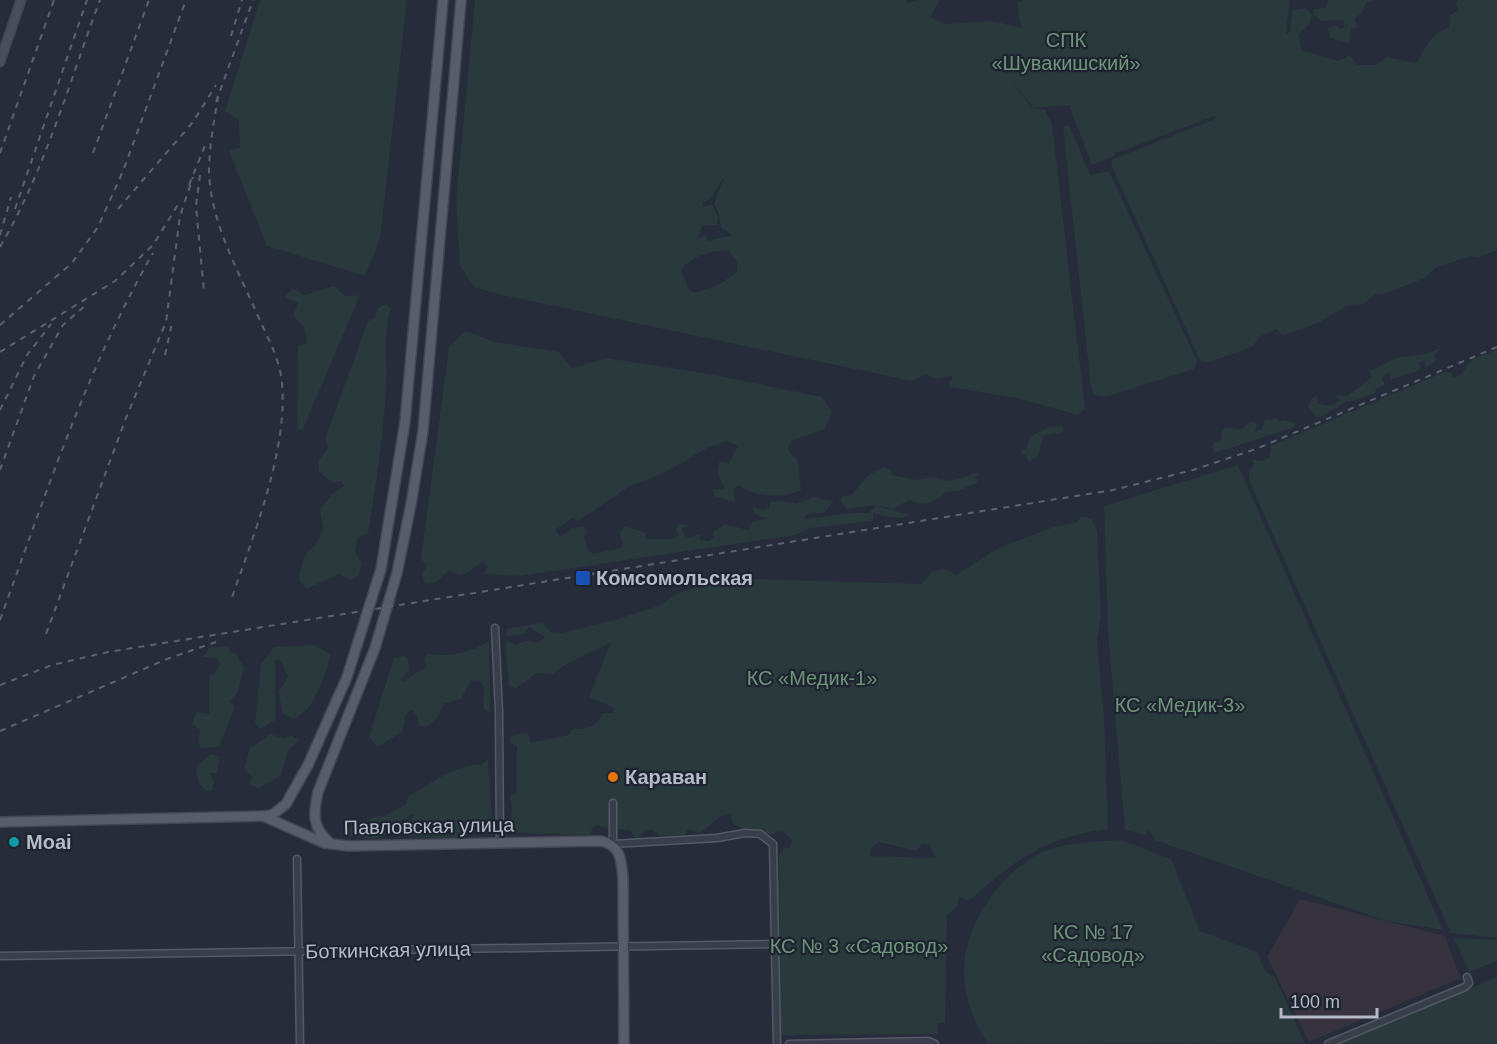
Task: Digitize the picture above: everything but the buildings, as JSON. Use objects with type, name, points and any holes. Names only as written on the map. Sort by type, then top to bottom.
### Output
[{"type":"main road","points":[[0,62],[21,0]]},
{"type":"main road","points":[[263,816],[272,815],[286,804],[308,765],[361,639],[376,587],[391,519],[405,422],[443,0]]},
{"type":"main road","points":[[331,844],[322,837],[314,818],[318,792],[375,648],[397,573],[423,431],[461,0]]},
{"type":"main road","points":[[308,765],[308,773],[312,777],[318,778],[326,774]]},
{"type":"main road","name":"Павловская улица","points":[[1,821],[263,816],[331,844],[601,841],[613,844]]},
{"type":"main road","points":[[613,844],[620,852],[621,860],[624,1044]]},
{"type":"street","points":[[495,628],[499,712],[500,843]]},
{"type":"street","points":[[613,803],[613,844]]},
{"type":"street","name":"Павловская улица","points":[[613,844],[717,838],[745,833],[767,837],[774,850],[775,944]]},
{"type":"street","points":[[297,859],[300,1044]]},
{"type":"street","points":[[775,944],[777,1044]]},
{"type":"street","name":"Боткинская улица","points":[[0,956],[775,944]]},
{"type":"street","points":[[1328,1044],[1465,987],[1469,983],[1467,977]]},
{"type":"street","points":[[789,1044],[928,1041],[935,1044]]},
{"type":"shaded area","points":[[1300,899],[1445,936],[1461,978],[1309,1042],[1267,957]]},
{"type":"green space","points":[[260,0],[407,0],[380,239],[365,276],[267,246],[229,151],[240,147],[239,121],[225,111]]},
{"type":"green space","name":"СПК «Шувакишский»","points":[[475,0],[906,0],[909,3],[917,0],[940,0],[930,17],[946,24],[993,21],[1021,28],[1017,2],[1024,0],[1290,0],[1286,34],[1290,32],[1293,10],[1306,8],[1312,15],[1310,23],[1299,34],[1301,50],[1338,61],[1350,55],[1357,65],[1376,65],[1387,57],[1417,63],[1429,42],[1449,27],[1450,15],[1459,10],[1455,3],[1458,0],[1497,0],[1497,250],[1478,258],[1470,256],[1435,268],[1425,278],[1384,294],[1376,294],[1363,304],[1349,305],[1318,323],[1282,336],[1277,329],[1261,336],[1252,347],[1206,363],[1200,360],[1111,165],[1113,159],[1215,119],[1217,115],[1117,153],[1115,151],[1115,156],[1092,165],[1069,105],[1033,108],[1005,72],[1032,108],[1045,110],[1052,124],[1085,409],[1078,415],[1016,398],[950,387],[949,382],[954,375],[939,379],[927,374],[912,381],[497,294],[474,287],[460,266],[456,200]],"holes":[[[724,177],[714,204],[719,214],[721,227],[732,235],[708,241],[706,235],[697,239],[702,226],[717,225],[718,217],[712,205],[703,207],[703,203],[711,198]],[[728,250],[737,262],[737,272],[720,284],[695,293],[689,290],[681,271],[685,266],[702,255]]]},
{"type":"green space","points":[[1328,0],[1372,0],[1366,3],[1361,14],[1355,18],[1357,28],[1351,29],[1350,41],[1346,43],[1331,38],[1327,29],[1336,25],[1340,29],[1344,27],[1344,20],[1321,21],[1313,14],[1314,9],[1325,8]]},
{"type":"green space","points":[[1069,125],[1090,175],[1109,171],[1197,361],[1194,369],[1105,397],[1095,395],[1091,388],[1063,127]]},
{"type":"green space","points":[[334,286],[345,296],[360,295],[302,431],[297,427],[298,345],[307,343],[304,326],[293,316],[298,303],[285,297],[293,288],[304,295]]},
{"type":"green space","points":[[386,304],[391,308],[386,338],[383,426],[368,533],[357,539],[355,552],[362,563],[359,575],[351,580],[339,574],[306,589],[299,579],[303,559],[315,546],[323,529],[320,509],[333,493],[344,486],[341,481],[334,483],[319,472],[319,460],[328,448],[325,439],[368,321],[375,318],[377,309]]},
{"type":"green space","points":[[465,331],[495,342],[559,352],[572,368],[607,358],[715,375],[822,397],[832,412],[825,429],[791,441],[788,450],[798,461],[801,490],[778,496],[752,492],[738,485],[733,490],[736,503],[714,496],[712,490],[726,488],[718,476],[717,469],[720,461],[729,463],[738,446],[726,441],[709,447],[662,474],[630,486],[578,521],[573,518],[555,530],[560,537],[572,528],[583,527],[588,531],[584,537],[588,550],[594,554],[623,547],[620,532],[624,526],[645,533],[646,539],[673,539],[679,535],[676,531],[678,524],[690,525],[682,529],[684,535],[689,538],[699,534],[700,540],[709,541],[714,537],[712,533],[725,524],[748,530],[753,521],[766,519],[754,513],[753,507],[763,510],[769,508],[770,502],[784,501],[797,504],[813,497],[834,501],[824,513],[807,514],[804,519],[868,513],[876,506],[910,515],[896,518],[873,513],[873,521],[811,528],[795,535],[520,576],[483,574],[488,567],[482,562],[466,573],[459,574],[449,570],[435,583],[425,584],[422,575],[427,565],[421,559],[449,347]]},
{"type":"green space","points":[[1445,346],[1434,354],[1436,360],[1427,367],[1424,361],[1419,362],[1421,368],[1417,371],[1391,380],[1389,372],[1382,378],[1385,385],[1376,389],[1375,393],[1351,402],[1347,401],[1321,417],[1316,417],[1308,406],[1312,398],[1317,395],[1317,403],[1320,404],[1329,405],[1338,402],[1341,400],[1333,395],[1347,396],[1372,377],[1370,371],[1396,358],[1429,353]]},
{"type":"green space","points":[[1497,349],[1497,938],[1451,933],[1249,481],[1249,470],[1254,466],[1252,459],[1263,461],[1269,458],[1271,446],[1444,372],[1451,373],[1453,377],[1460,375],[1473,360]]},
{"type":"green space","points":[[1277,418],[1279,422],[1284,420],[1294,423],[1295,427],[1214,453],[1212,447],[1214,442],[1222,439],[1221,433],[1225,427],[1242,429],[1251,421],[1257,423],[1255,432],[1262,429],[1265,420]]},
{"type":"green space","points":[[1063,426],[1064,432],[1044,435],[1038,456],[1029,462],[1025,454],[1020,453],[1023,449],[1026,450],[1030,437],[1047,427]]},
{"type":"green space","name":"КС «Медик-3»","points":[[1238,465],[1443,930],[1386,921],[1155,840],[1148,828],[1146,835],[1125,830],[1108,633],[1104,506]]},
{"type":"green space","points":[[884,467],[891,470],[892,475],[915,480],[935,477],[946,481],[979,473],[975,477],[978,482],[958,491],[946,492],[929,503],[909,500],[893,509],[875,505],[846,509],[841,500],[843,496],[852,495],[867,476]]},
{"type":"green space","points":[[1082,516],[1092,519],[1097,531],[1101,615],[1097,641],[1104,717],[1108,829],[1070,837],[1036,850],[990,882],[975,896],[968,900],[959,897],[957,907],[947,915],[945,1023],[938,1023],[938,1034],[781,1035],[779,856],[783,849],[790,847],[792,840],[782,831],[769,835],[760,830],[741,828],[732,822],[731,813],[717,819],[700,833],[688,829],[685,835],[660,836],[653,830],[646,831],[637,839],[630,830],[603,828],[598,825],[592,828],[591,835],[509,833],[512,809],[510,796],[516,794],[517,746],[511,743],[510,737],[521,733],[528,734],[531,743],[568,735],[573,729],[587,728],[595,724],[603,713],[612,713],[614,708],[589,697],[611,642],[574,660],[553,674],[537,673],[515,689],[509,685],[505,645],[508,641],[515,645],[526,641],[537,643],[545,637],[529,627],[524,634],[505,636],[507,629],[539,623],[544,624],[551,632],[561,633],[658,606],[678,593],[723,578],[921,584],[933,571],[945,569],[956,575],[997,549],[1053,527],[1077,522]],"holes":[[[879,842],[917,851],[922,844],[929,844],[936,858],[870,856],[871,848]]]},
{"type":"green space","points":[[489,641],[490,713],[484,709],[484,688],[481,681],[471,680],[461,699],[445,703],[437,718],[426,727],[419,726],[417,716],[412,709],[406,714],[402,732],[377,747],[369,737],[394,658],[404,656],[408,660],[409,670],[401,680],[404,681],[427,666],[424,659],[427,654],[459,654]]},
{"type":"green space","points":[[314,645],[331,655],[322,683],[313,701],[301,715],[293,719],[282,713],[279,691],[288,677],[281,661],[275,660],[275,720],[260,729],[255,723],[261,664],[274,647]]},
{"type":"green space","points":[[228,646],[230,652],[236,653],[244,668],[238,691],[229,702],[235,706],[219,747],[201,748],[198,742],[200,730],[192,724],[196,712],[209,714],[209,677],[215,674],[220,663],[216,658],[203,657],[209,648]]},
{"type":"green space","points":[[271,734],[284,739],[291,735],[300,740],[288,750],[281,776],[259,788],[249,785],[252,777],[244,769],[250,748]]},
{"type":"green space","points":[[211,754],[220,756],[217,773],[210,773],[214,781],[212,790],[206,791],[198,782],[196,766]]},
{"type":"green space","points":[[488,760],[492,820],[487,834],[472,831],[462,839],[404,836],[404,829],[411,823],[413,814],[381,837],[363,838],[348,835],[347,826],[356,827],[373,817],[385,816],[406,804],[408,797],[443,776],[462,767],[481,765]]},
{"type":"green space","name":"КС № 17 «Садовод»","points":[[1121,840],[1171,859],[1200,931],[1257,952],[1265,971],[1275,977],[1305,1043],[988,1044],[970,1007],[964,977],[966,951],[978,918],[987,903],[1010,875],[1036,855],[1066,845]]},
{"type":"green space","points":[[1454,938],[1497,940],[1497,961],[1469,972]]},
{"type":"green space","points":[[1497,977],[1497,1044],[1339,1044]]},
{"type":"railway","points":[[0,153],[54,0]]},
{"type":"railway","points":[[15,209],[87,0]]},
{"type":"railway","points":[[0,247],[16,218],[43,157],[100,0]]},
{"type":"railway","points":[[93,153],[149,0]]},
{"type":"railway","points":[[0,325],[72,263],[98,227],[123,171],[186,0]]},
{"type":"railway","points":[[231,36],[242,0]]},
{"type":"railway","points":[[216,102],[253,0]]},
{"type":"railway","points":[[118,209],[193,122],[216,85]]},
{"type":"railway","points":[[218,96],[209,163],[214,208],[232,259],[275,354],[282,384],[280,437],[274,465],[267,493],[231,600]]},
{"type":"railway","points":[[189,185],[206,143]]},
{"type":"railway","points":[[200,175],[196,206],[204,292]]},
{"type":"railway","points":[[46,634],[126,418],[166,322],[180,216],[193,177]]},
{"type":"railway","points":[[0,235],[11,197]]},
{"type":"railway","points":[[0,352],[115,281],[153,245],[179,203]]},
{"type":"railway","points":[[0,620],[87,387],[129,297],[153,253]]},
{"type":"railway","points":[[0,470],[34,376],[63,325],[88,303]]},
{"type":"railway","points":[[165,355],[172,323]]},
{"type":"railway","points":[[0,410],[27,355],[51,324]]},
{"type":"railway","points":[[0,685],[52,665],[108,652],[1113,490],[1193,470],[1256,449],[1497,347]]},
{"type":"railway","points":[[0,731],[167,659],[216,642]]},
{"type":"place","name":"Комсомольская","points":[[583,578]]},
{"type":"place","name":"Караван","points":[[613,777]]},
{"type":"place","name":"Moai","points":[[14,842]]},
{"type":"park label","name":"КС «Медик-1»","points":[[812,678]]},
{"type":"park label","name":"КС № 3 «Садовод»","points":[[859,946]]}]
